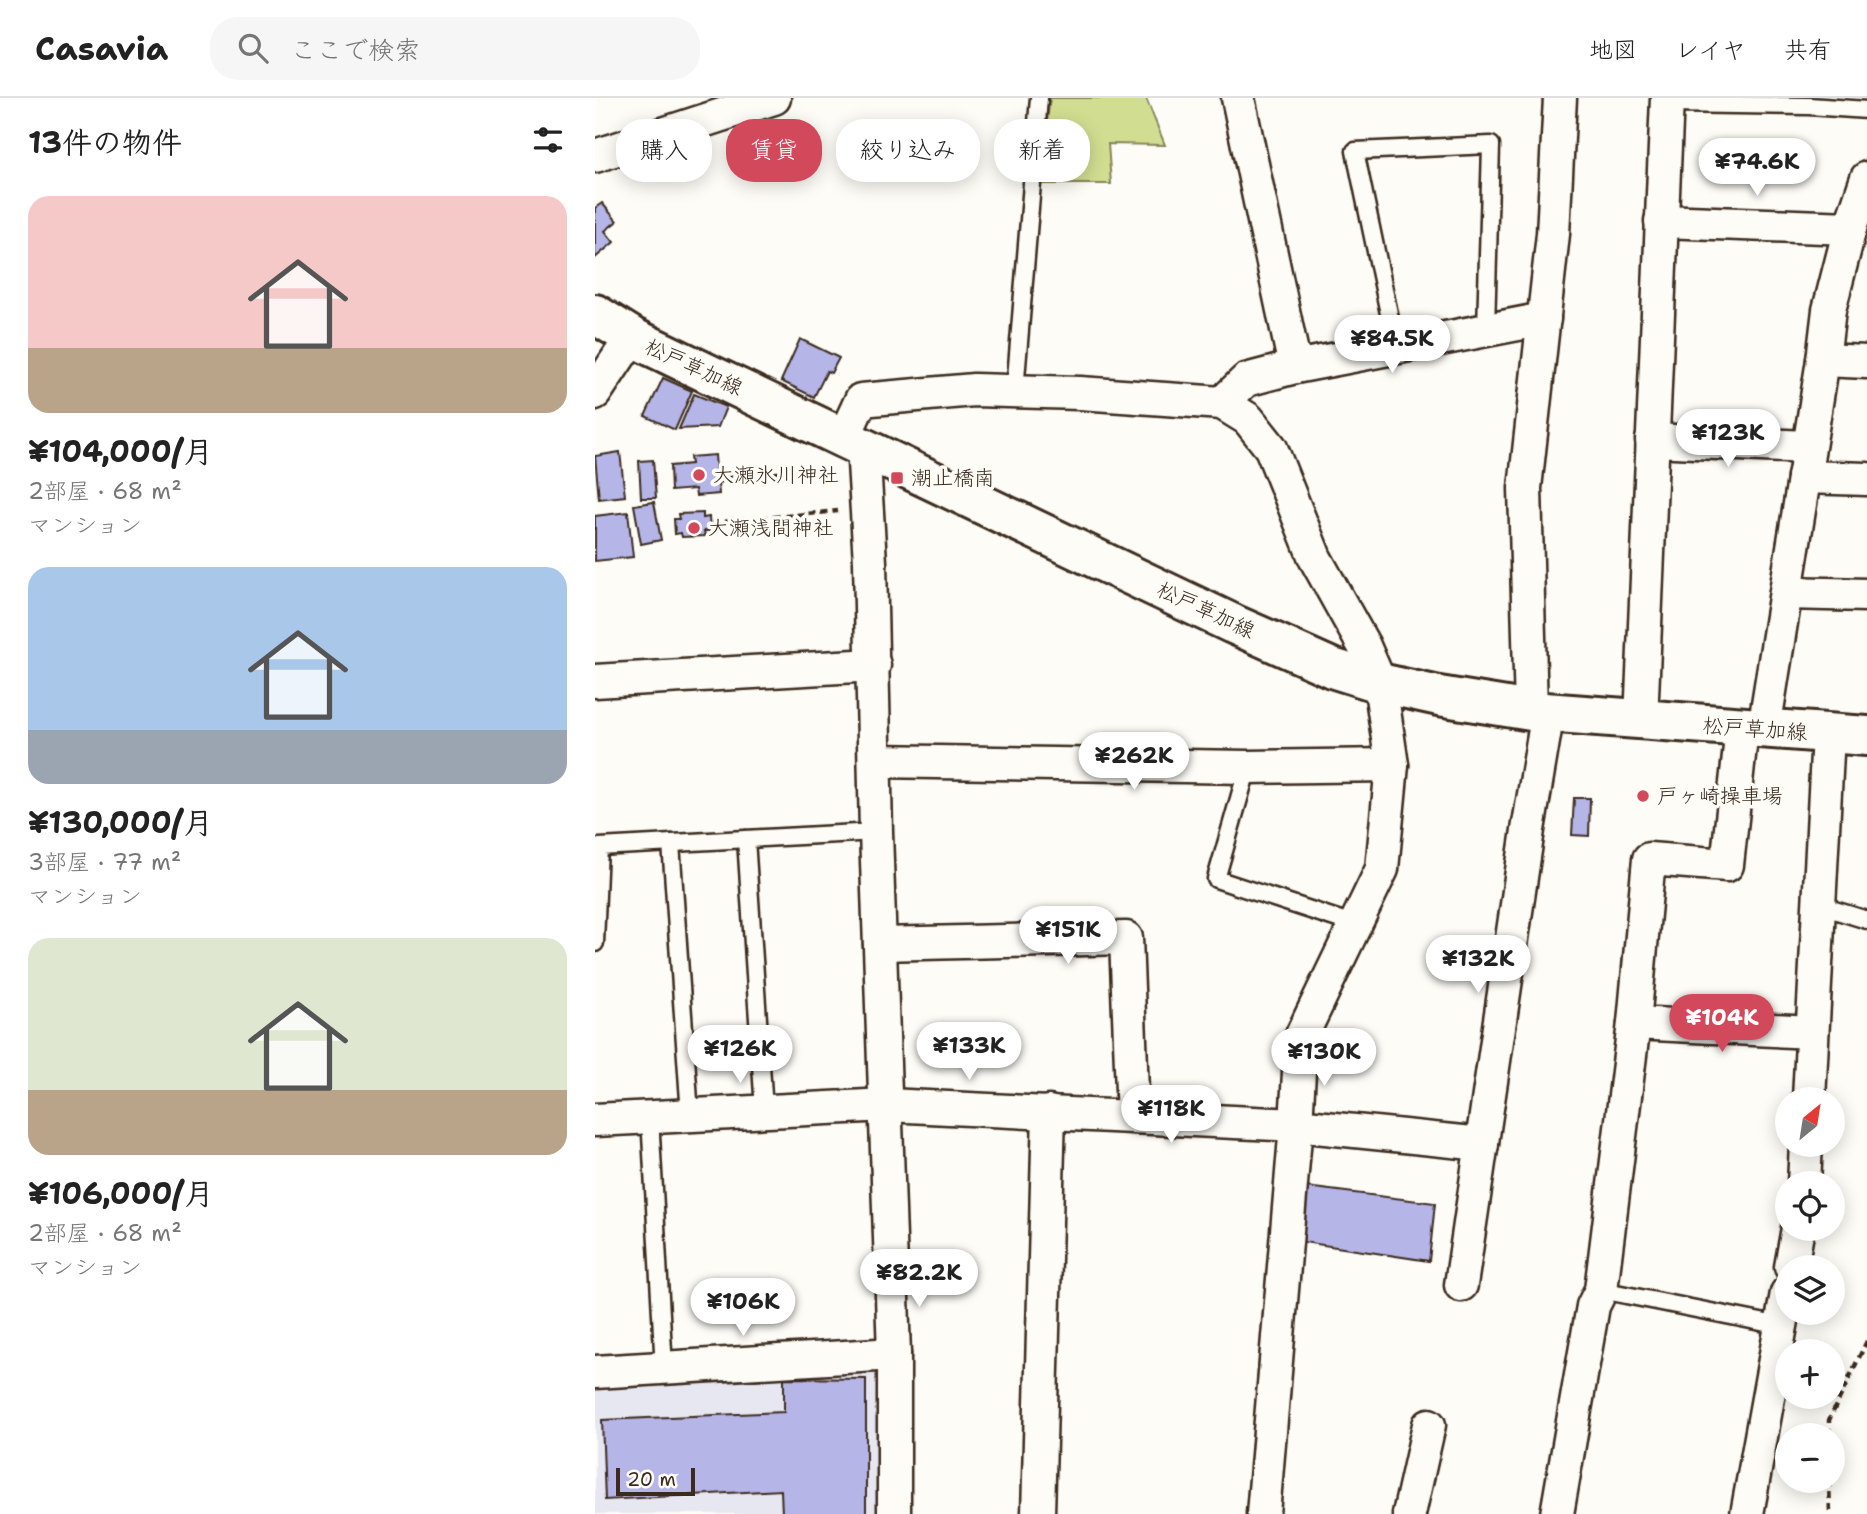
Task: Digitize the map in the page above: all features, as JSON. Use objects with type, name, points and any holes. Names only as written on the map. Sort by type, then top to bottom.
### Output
[{"type":"main road","name":"松戸草加線","points":[[595,314],[632,337],[857,450],[1332,668],[1380,683],[1439,696],[1539,712],[1867,736]]},
{"type":"street","points":[[595,156],[774,98]]},
{"type":"street","points":[[1238,98],[1296,367]]},
{"type":"street","points":[[1461,1285],[1528,830],[1539,712],[1525,488],[1553,234],[1560,98]]},
{"type":"street","points":[[1641,720],[1667,101]]},
{"type":"street","points":[[1557,1514],[1593,1306],[1601,1290],[1634,1023],[1649,859],[1727,865],[1753,729],[1786,593],[1829,310],[1850,228],[1867,178]]},
{"type":"street","points":[[1661,221],[1850,228]]},
{"type":"street","points":[[1222,402],[1246,380],[1296,367],[1544,319]]},
{"type":"street","points":[[595,393],[632,337]]},
{"type":"street","points":[[1823,360],[1867,362]]},
{"type":"street","points":[[894,1514],[894,1354],[876,832],[874,665],[867,509],[857,450],[861,400],[974,390],[1094,393],[1222,402],[1248,419],[1271,448],[1315,558],[1364,646],[1380,683],[1392,765],[1382,869],[1301,1037],[1263,1514]]},
{"type":"street","points":[[1652,440],[1805,462],[1867,479]]},
{"type":"street","points":[[1786,593],[1867,595]]},
{"type":"street","points":[[595,681],[874,665]]},
{"type":"street","points":[[1810,1087],[1828,734]]},
{"type":"street","points":[[876,761],[1248,767],[1392,765]]},
{"type":"street","points":[[880,944],[1126,938],[1133,1117]]},
{"type":"street","points":[[1634,1023],[1812,1032]]},
{"type":"street","points":[[595,1120],[887,1105],[1296,1125],[1482,1144]]},
{"type":"street","points":[[1038,1514],[1049,1112]]},
{"type":"street","points":[[1747,1514],[1781,1326]]},
{"type":"street","points":[[595,1372],[894,1354]]},
{"type":"street","points":[[1409,1514],[1429,1425]]},
{"type":"lane","points":[[1014,391],[1039,98]]},
{"type":"lane","points":[[1667,101],[1809,102],[1867,110]]},
{"type":"lane","points":[[1396,347],[1355,152],[1491,145],[1486,329]]},
{"type":"lane","points":[[1248,767],[1216,879],[1356,925]]},
{"type":"lane","points":[[595,943],[599,847],[876,832]]},
{"type":"lane","points":[[746,839],[764,1110]]},
{"type":"lane","points":[[671,843],[690,1115]]},
{"type":"lane","points":[[1818,905],[1867,920]]},
{"type":"lane","points":[[650,1117],[664,1369]]},
{"type":"lane","points":[[1601,1290],[1781,1326]]},
{"type":"path","points":[[725,476],[857,450]]},
{"type":"path","points":[[713,523],[867,509]]},
{"type":"path","points":[[1829,1423],[1867,1341]]},
{"type":"path","points":[[1829,1493],[1830,1514]]},
{"type":"shaded area","points":[[888,1366],[885,1514],[595,1514],[595,1389]]},
{"type":"green space","points":[[1050,98],[1146,98],[1165,145],[1108,144],[1111,184],[1039,184],[1090,182],[1090,119],[1047,119]]},
{"type":"building","points":[[602,203],[617,221],[605,231],[614,242],[595,258],[595,208]]},
{"type":"building","points":[[800,339],[839,358],[831,373],[827,371],[814,397],[781,381]]},
{"type":"building","points":[[663,378],[692,391],[675,430],[645,416]]},
{"type":"building","points":[[694,394],[726,407],[718,427],[679,429]]},
{"type":"building","points":[[620,452],[625,496],[599,499],[595,456]]},
{"type":"building","points":[[715,455],[716,468],[721,467],[722,482],[718,483],[719,494],[696,496],[695,489],[671,491],[670,466],[691,464],[690,457]]},
{"type":"building","points":[[653,460],[656,498],[641,498],[639,461]]},
{"type":"building","points":[[654,502],[661,540],[641,544],[634,505]]},
{"type":"building","points":[[628,512],[633,557],[595,561],[595,516]]},
{"type":"building","points":[[703,513],[703,518],[709,517],[710,531],[704,531],[705,536],[682,537],[681,533],[675,534],[674,519],[679,519],[678,514]]},
{"type":"building","points":[[1574,798],[1590,798],[1589,836],[1572,835]]},
{"type":"building","points":[[1306,1187],[1435,1203],[1429,1261],[1303,1242]]},
{"type":"building","points":[[784,1378],[866,1379],[866,1514],[782,1514],[781,1490],[605,1500],[602,1420],[784,1412]]},
{"type":"place","name":"大瀬氷川神社","points":[[699,475]]},
{"type":"place","name":"潮止橋南","points":[[897,478]]},
{"type":"place","name":"大瀬浅間神社","points":[[694,528]]},
{"type":"place","name":"戸ヶ崎操車場","points":[[1643,796]]}]
